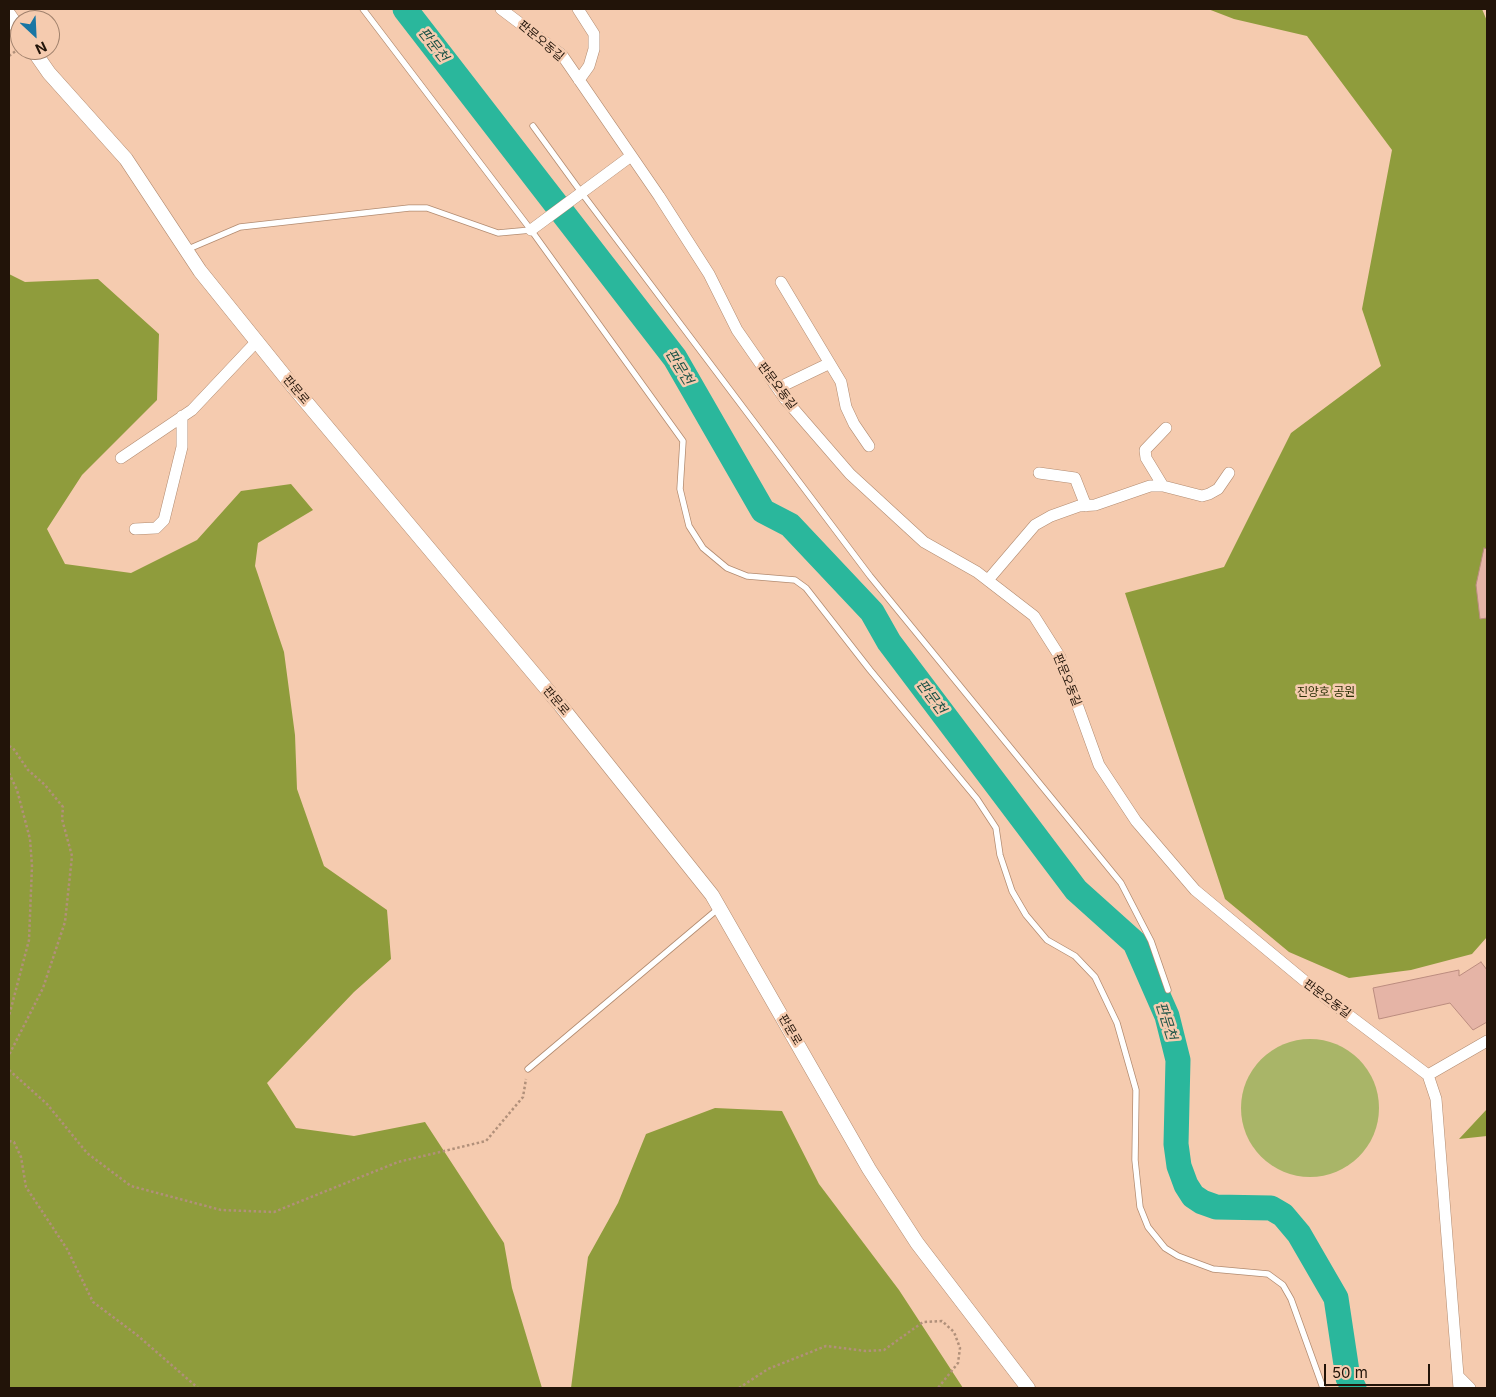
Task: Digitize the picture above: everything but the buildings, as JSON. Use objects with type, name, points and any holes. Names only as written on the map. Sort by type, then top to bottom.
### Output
[{"type":"street","name":"판문오동길","points":[[501,9],[562,56],[709,274],[737,330],[778,388],[857,481],[924,542],[988,580],[1034,616],[1060,657],[1099,765],[1136,821],[1195,890],[1318,992],[1428,1075]]},
{"type":"street","points":[[578,9],[594,34],[594,49],[589,66],[578,80]]},
{"type":"street","name":"판문로","points":[[40,60],[126,159],[200,271],[561,706],[712,895],[869,1169],[917,1243],[1028,1388]]},
{"type":"street","points":[[531,230],[631,156]]},
{"type":"street","points":[[781,282],[828,364],[841,382],[846,407],[854,424],[869,446]]},
{"type":"street","points":[[121,458],[192,410],[257,341]]},
{"type":"street","points":[[778,388],[828,364]]},
{"type":"street","points":[[134,529],[156,528],[164,520],[182,447],[182,416]]},
{"type":"street","points":[[1163,486],[1146,458],[1145,450],[1166,428]]},
{"type":"street","points":[[1039,473],[1075,478],[1086,506]]},
{"type":"street","points":[[988,580],[1035,525],[1051,516],[1095,505],[1150,486],[1163,486],[1202,496],[1218,489],[1229,473]]},
{"type":"street","points":[[1459,1388],[1436,1099],[1428,1075],[1487,1041]]},
{"type":"street","points":[[1458,1376],[1470,1388]]},
{"type":"lane","points":[[363,9],[531,230],[683,441],[680,489],[689,526],[703,548],[727,568],[747,576],[795,580],[806,588],[870,670],[982,806],[996,828],[1003,864],[1012,891],[1026,915],[1048,940],[1075,956],[1095,977],[1117,1023],[1136,1090],[1135,1160],[1140,1207],[1148,1227],[1165,1248],[1178,1256],[1213,1270],[1268,1274],[1284,1285],[1291,1299],[1323,1388]]},
{"type":"lane","points":[[533,126],[870,576],[1120,883],[1151,941],[1168,990]]},
{"type":"lane","points":[[186,250],[240,227],[409,208],[427,208],[498,233],[531,230]]},
{"type":"lane","points":[[528,1069],[719,908]]},
{"type":"path","points":[[9,746],[13,748],[28,770],[45,785],[63,807],[62,819],[72,856],[65,922],[43,988],[9,1054]]},
{"type":"path","points":[[9,773],[17,790],[30,839],[32,866],[29,940],[9,1016]]},
{"type":"path","points":[[9,1070],[48,1104],[87,1154],[131,1186],[221,1210],[274,1212],[398,1162],[486,1141],[523,1097],[528,1069]]},
{"type":"path","points":[[9,1141],[14,1142],[21,1157],[26,1187],[67,1250],[93,1302],[137,1335],[198,1388]]},
{"type":"path","points":[[739,1388],[768,1369],[826,1346],[866,1351],[884,1350],[923,1322],[942,1321],[954,1332],[960,1348],[958,1362],[938,1388]]},
{"type":"green space","name":"진양호 공원","points":[[1208,9],[1482,9],[1487,21],[1487,937],[1472,954],[1411,970],[1349,978],[1289,952],[1225,899],[1125,593],[1224,567],[1291,433],[1381,366],[1362,309],[1392,150],[1307,36],[1234,19]]},
{"type":"green space","points":[[9,274],[25,282],[98,279],[159,334],[157,400],[82,475],[47,529],[65,564],[131,573],[197,540],[241,491],[291,484],[313,510],[258,543],[255,566],[284,652],[295,735],[297,789],[324,866],[387,910],[391,959],[354,992],[267,1083],[296,1128],[354,1136],[425,1122],[504,1243],[512,1288],[542,1388],[9,1388]]},
{"type":"green space","points":[[1310,1039],[1336,1045],[1359,1059],[1373,1082],[1379,1108],[1373,1134],[1359,1157],[1336,1171],[1310,1177],[1284,1171],[1261,1157],[1247,1134],[1241,1108],[1247,1082],[1261,1059],[1284,1045]]},
{"type":"green space","points":[[715,1108],[782,1111],[819,1184],[899,1290],[963,1388],[571,1388],[588,1257],[618,1203],[646,1134]]},
{"type":"green space","points":[[1487,1109],[1487,1136],[1459,1139]]},
{"type":"waterway","name":"판문천","points":[[405,9],[675,358],[763,511],[790,525],[872,612],[889,642],[1076,890],[1135,943],[1167,1016],[1178,1060],[1176,1144],[1179,1166],[1186,1185],[1193,1196],[1202,1202],[1216,1207],[1271,1208],[1283,1215],[1299,1234],[1336,1298],[1348,1378],[1354,1388]]}]
